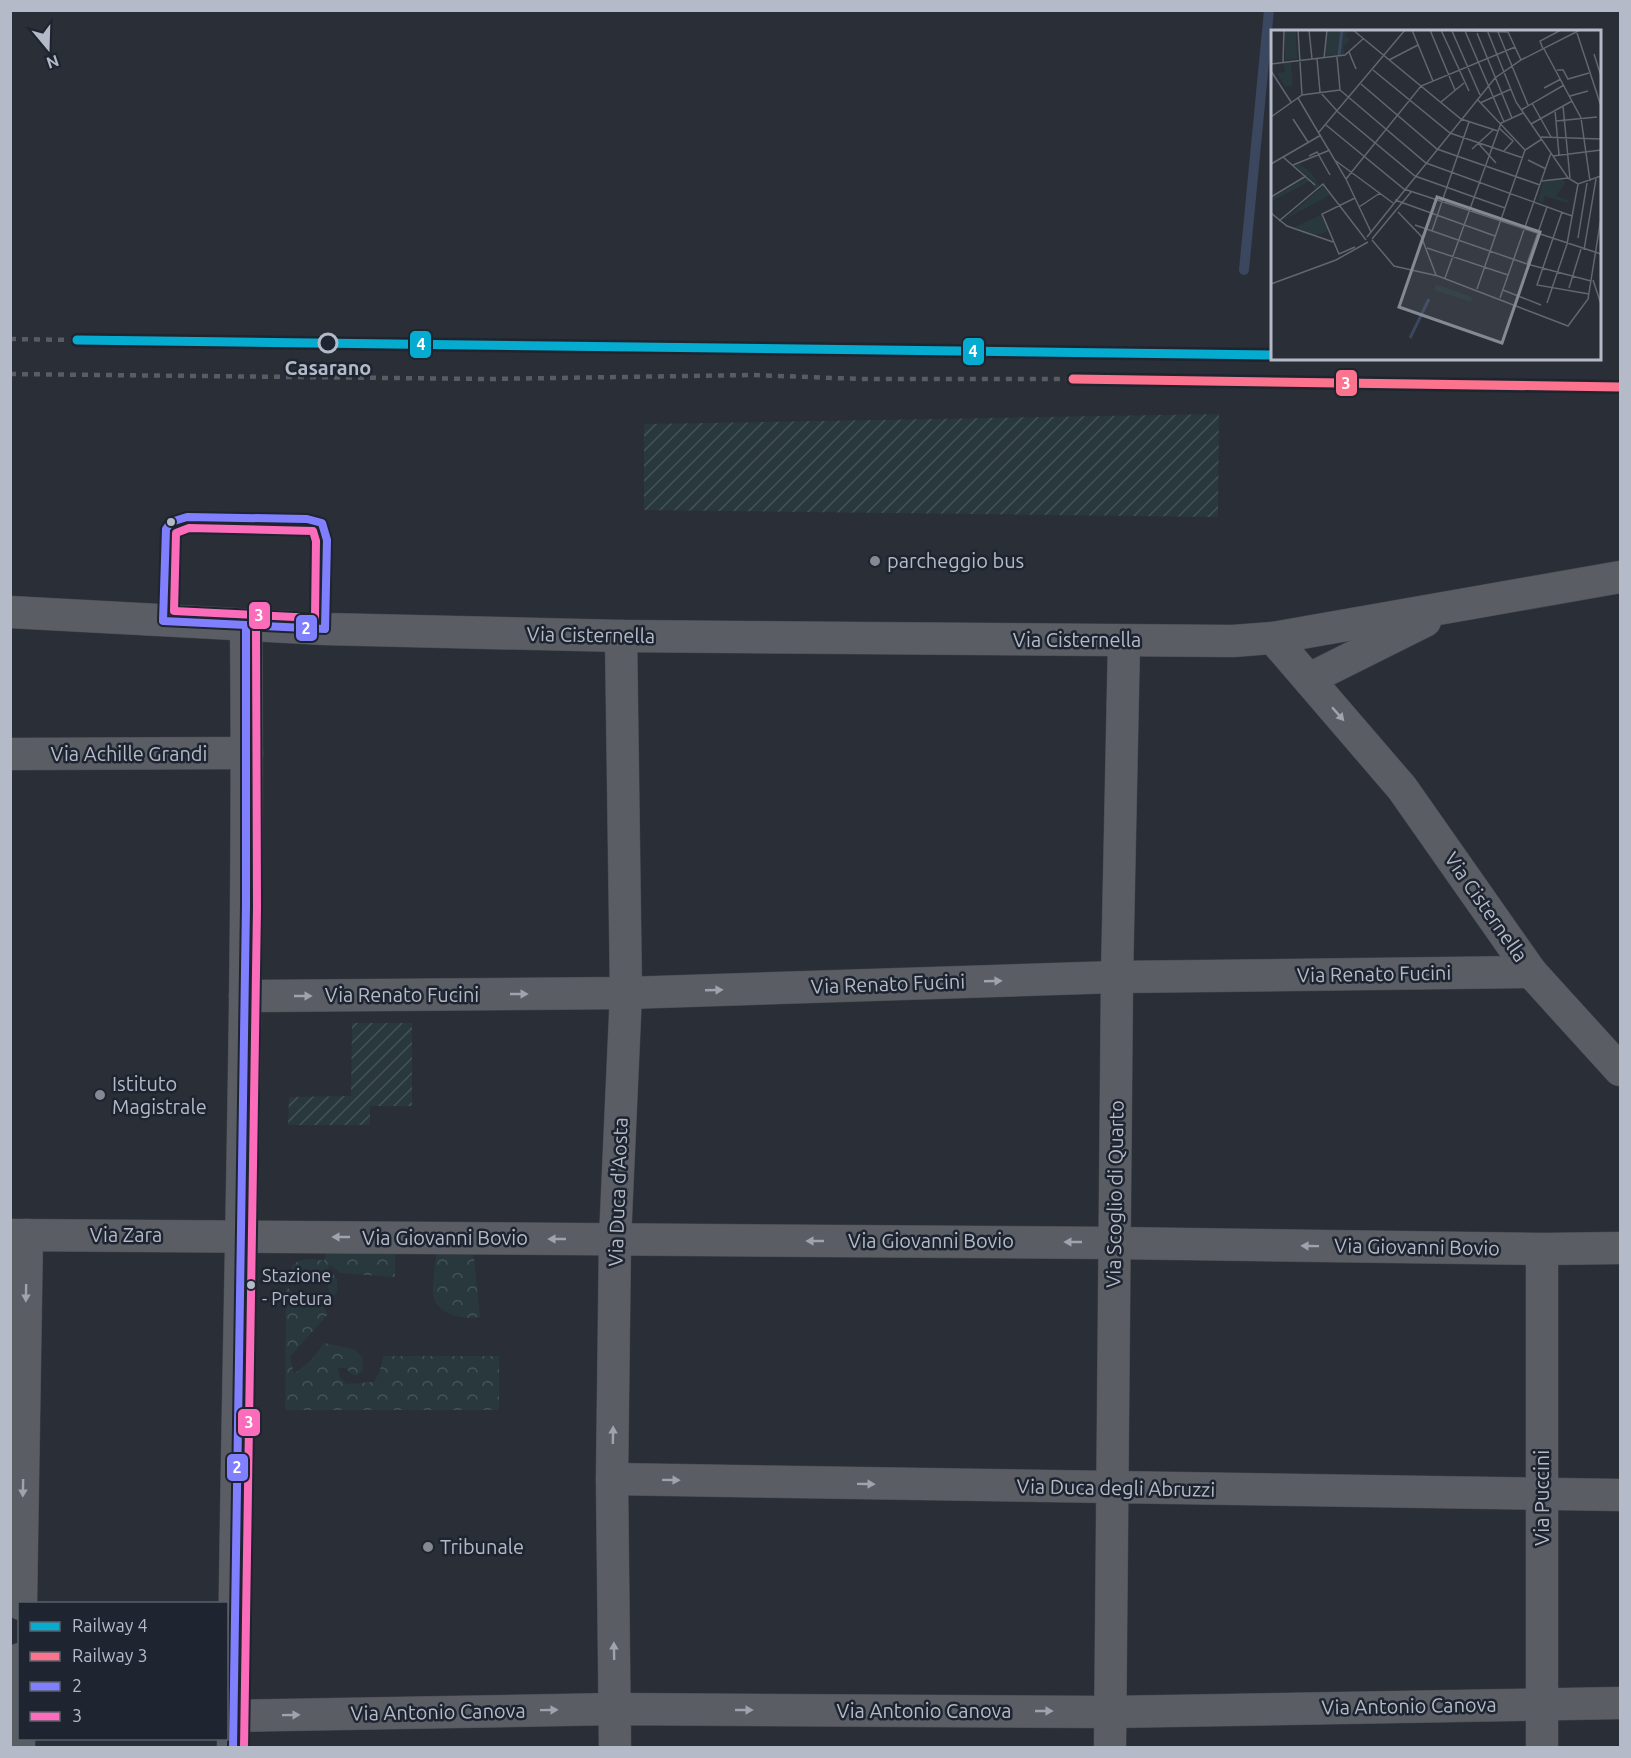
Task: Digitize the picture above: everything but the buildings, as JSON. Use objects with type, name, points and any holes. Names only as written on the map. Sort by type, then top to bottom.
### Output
[{"type":"street","points":[[1273,638],[1620,578]]},
{"type":"street","points":[[1309,680],[1455,606]]},
{"type":"street","name":"Via Cisternella","points":[[10,612],[246,626],[621,636],[1124,641],[1233,641],[1273,638],[1402,788],[1531,972],[1620,1070]]},
{"type":"street","points":[[233,1748],[230,1716],[242,1236],[248,753],[246,626]]},
{"type":"street","name":"Via Duca d'Aosta","points":[[615,1748],[612,1479],[615,1239],[626,993],[621,636]]},
{"type":"street","name":"Via Scoglio di Quarto","points":[[1110,1748],[1114,1243],[1124,641]]},
{"type":"street","name":"Via Achille Grandi","points":[[10,754],[248,753]]},
{"type":"street","name":"Via Renato Fucini","points":[[245,996],[626,993],[1118,977],[1531,972]]},
{"type":"street","points":[[19,1235],[21,1602]]},
{"type":"street","name":"Via Zara","points":[[19,1235],[242,1236]]},
{"type":"street","name":"Via Giovanni Bovio","points":[[242,1236],[1620,1248]]},
{"type":"street","name":"Via Puccini","points":[[1542,1249],[1542,1748]]},
{"type":"street","name":"Via Duca degli Abruzzi","points":[[612,1479],[1620,1496]]},
{"type":"street","points":[[18,1687],[16,1715],[18,1737]]},
{"type":"street","name":"Via Antonio Canova","points":[[230,1716],[615,1709],[1110,1712],[1620,1702]]},
{"type":"green space","points":[[1219,414],[1218,517],[644,510],[644,424]]},
{"type":"green space","points":[[352,1023],[412,1023],[412,1106],[370,1106],[370,1125],[288,1125],[289,1097],[351,1096]]},
{"type":"green space","points":[[473,1248],[480,1317],[458,1317],[439,1307],[435,1301],[433,1289],[436,1250]]},
{"type":"green space","points":[[327,1250],[395,1250],[395,1277],[340,1273],[330,1265],[328,1268],[337,1279],[337,1292],[334,1295],[330,1294],[324,1273],[305,1269],[294,1275],[291,1267],[294,1264],[306,1259],[324,1261]]},
{"type":"green space","points":[[286,1286],[303,1305],[321,1305],[328,1314],[290,1357],[294,1374],[311,1360],[324,1343],[354,1349],[362,1357],[363,1370],[358,1375],[352,1375],[346,1368],[338,1368],[340,1378],[346,1384],[374,1382],[380,1371],[383,1356],[499,1356],[499,1410],[285,1410]]},
{"type":"waterway","points":[[1244,270],[1269,10]]},
{"type":"railway","points":[[10,339],[77,340]]},
{"type":"railway","points":[[10,374],[488,379],[753,375],[861,379],[1073,379]]},
{"type":"rail line","name":"4","points":[[77,340],[1271,355]]},
{"type":"rail line","name":"3","points":[[1073,379],[1620,387]]},
{"type":"transit line","name":"2","points":[[187,517],[307,519],[322,523],[327,540],[325,629],[163,621],[166,529],[171,522],[187,517]]},
{"type":"transit line","name":"3","points":[[189,528],[313,531],[316,541],[315,618],[174,611],[176,533],[189,528]]},
{"type":"transit line","name":"2","points":[[233,1748],[246,906],[246,626]]},
{"type":"transit line","name":"3","points":[[244,1748],[257,907],[256,626]]},
{"type":"place","name":"Casarano","points":[[328,343]]},
{"type":"place","name":"parcheggio bus","points":[[875,561]]},
{"type":"place","name":"Istituto Magistrale","points":[[100,1095]]},
{"type":"place","name":"Stazione - Pretura","points":[[251,1285]]},
{"type":"place","name":"Tribunale","points":[[428,1547]]}]
